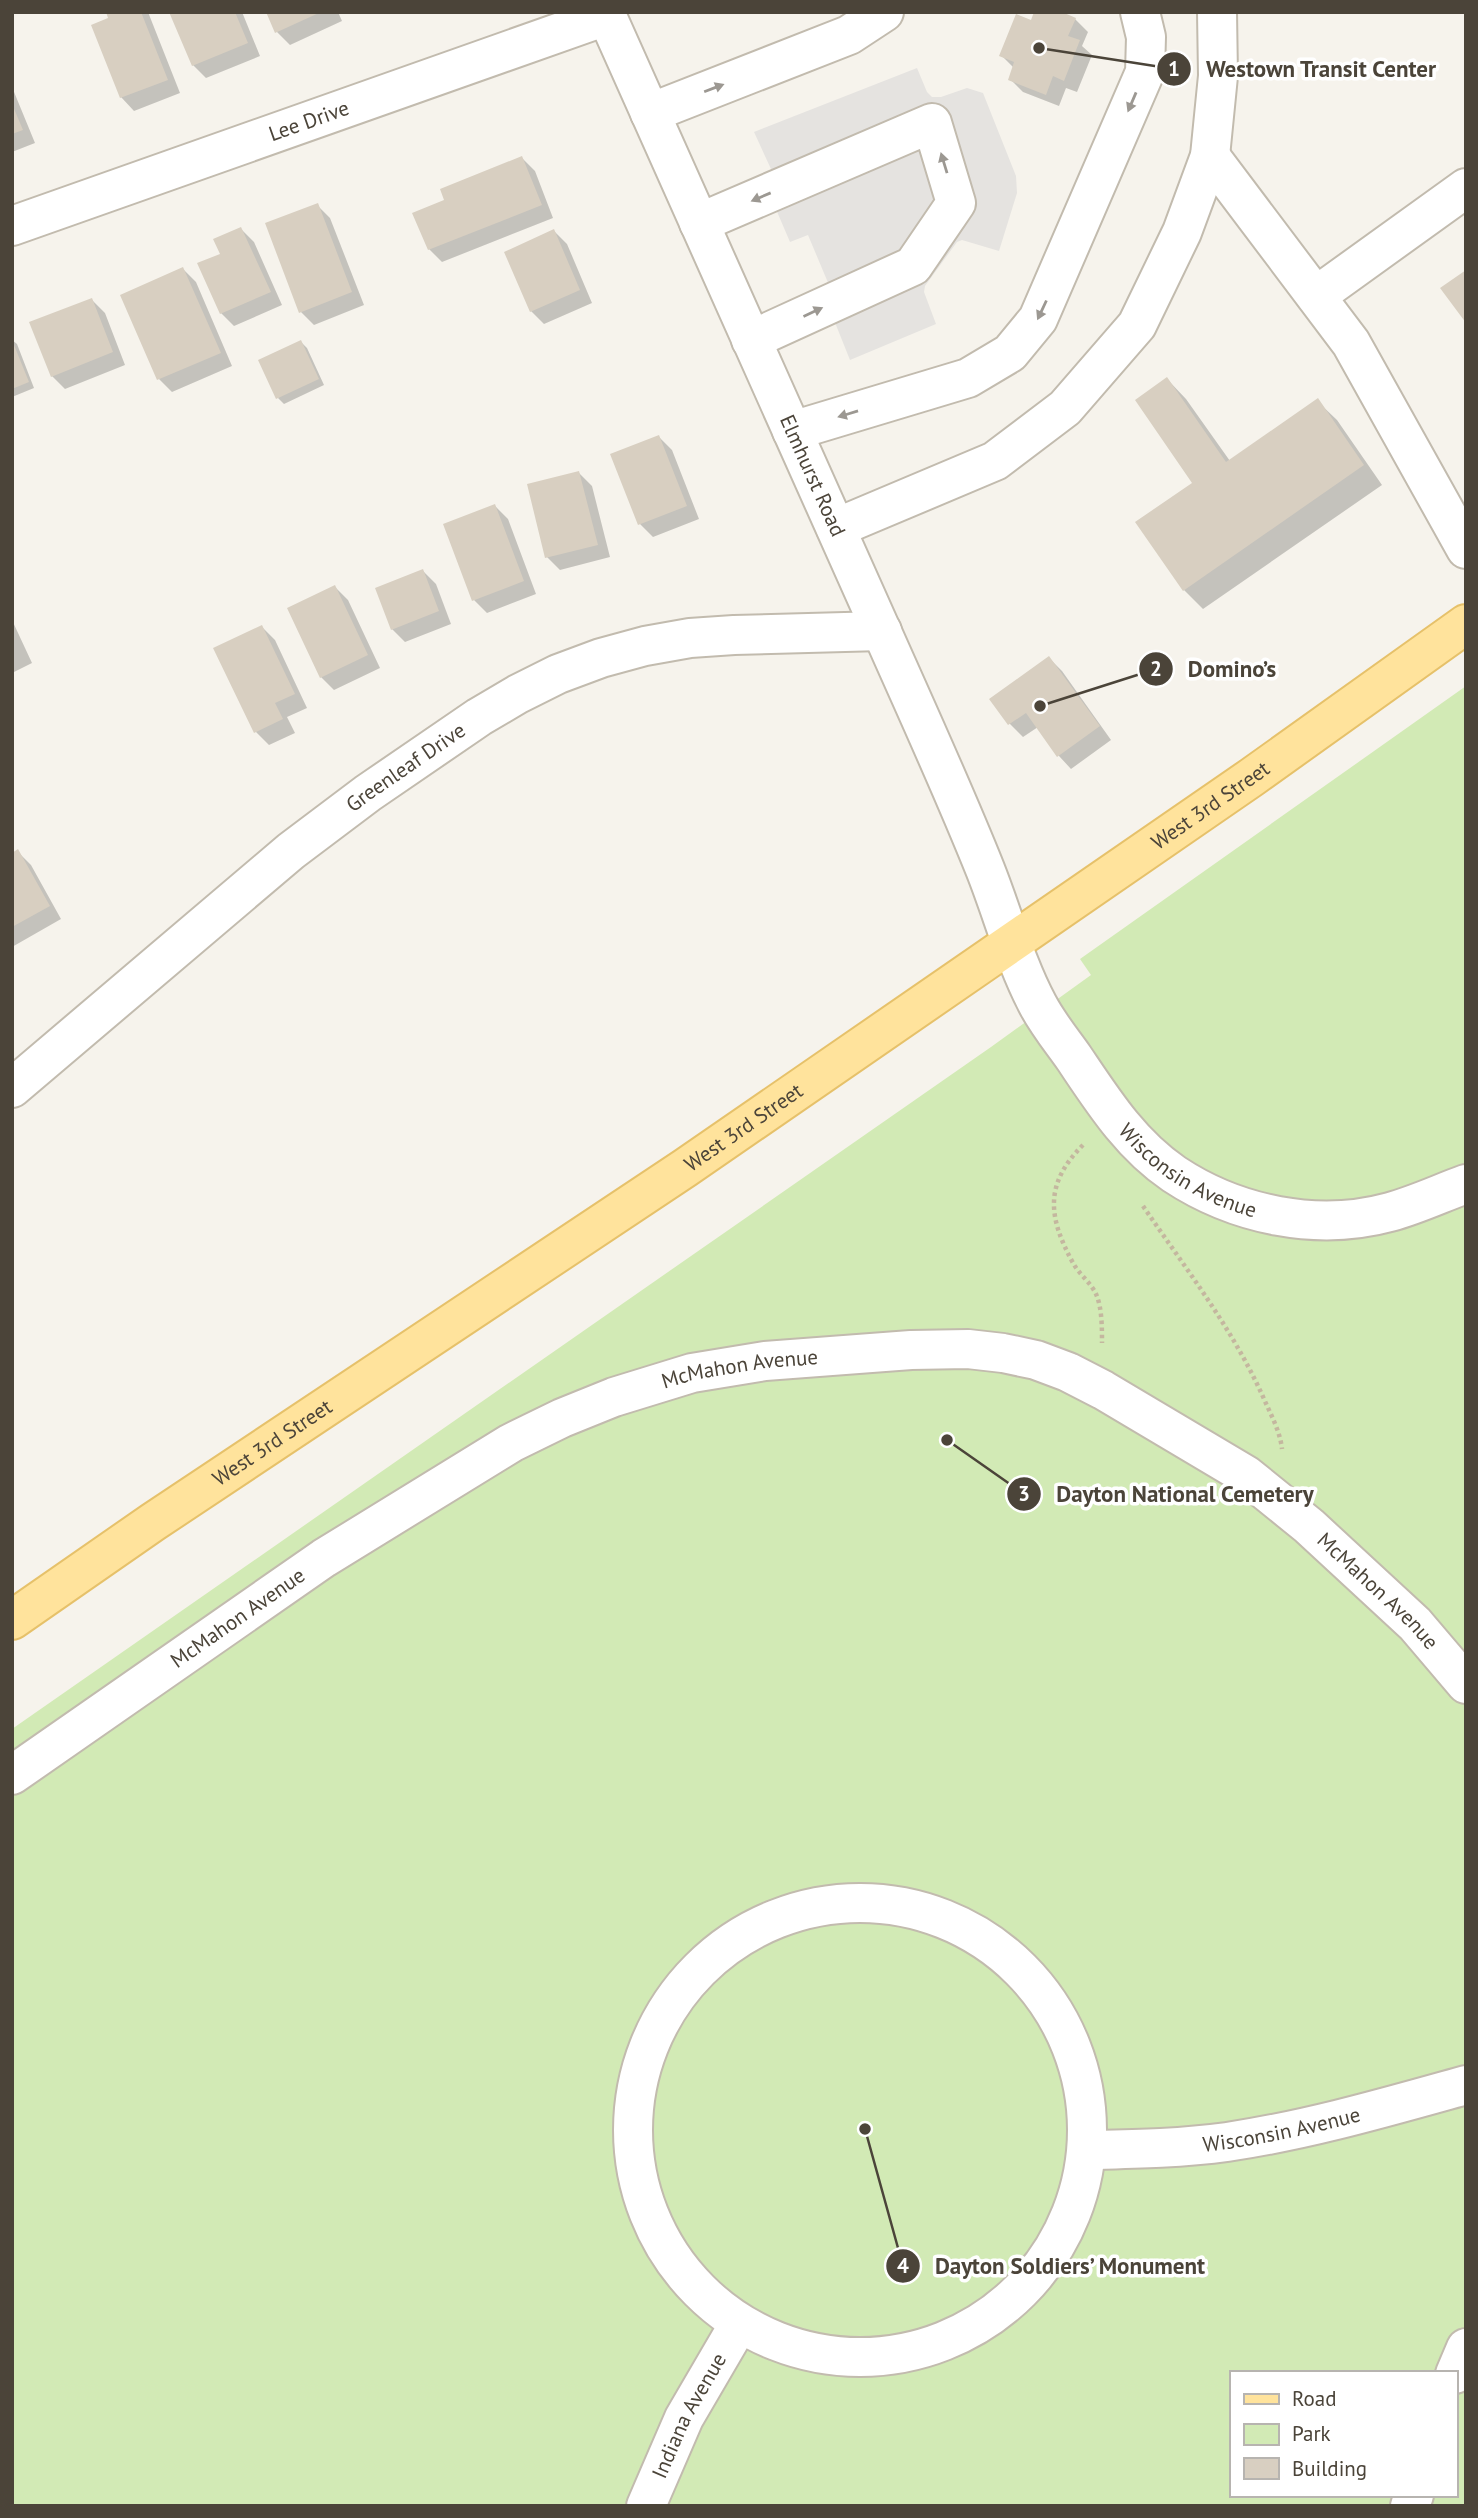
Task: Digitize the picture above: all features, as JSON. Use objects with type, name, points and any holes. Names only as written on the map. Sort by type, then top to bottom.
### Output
[{"type":"main road","name":"West 3rd Street","points":[[12,1620],[153,1522],[685,1168],[1252,777],[1466,624]]},
{"type":"street","points":[[650,113],[849,35],[884,12]]},
{"type":"street","points":[[792,430],[968,378],[1010,353],[1031,328],[1038,319],[1145,72],[1146,37],[1140,12]]},
{"type":"street","points":[[836,528],[995,461],[1065,408],[1137,325],[1182,232],[1210,156],[1218,76],[1217,12]]},
{"type":"street","name":"Elmhurst Road","points":[[606,14],[882,631],[986,871],[1011,942]]},
{"type":"street","name":"Lee Drive","points":[[12,226],[606,14]]},
{"type":"street","points":[[699,223],[932,123],[956,203],[913,266],[751,340]]},
{"type":"street","points":[[1210,156],[1351,343],[1466,549]]},
{"type":"street","points":[[1316,296],[1466,188]]},
{"type":"street","name":"Greenleaf Drive","points":[[12,1087],[292,851],[379,786],[479,717],[518,694],[558,674],[601,658],[667,642],[734,635],[882,631]]},
{"type":"street","name":"Wisconsin Avenue","points":[[1011,942],[1039,1006],[1123,1129],[1146,1153],[1201,1190],[1265,1214],[1329,1220],[1361,1218],[1392,1211],[1466,1184]]},
{"type":"street","name":"McMahon Avenue","points":[[12,1776],[324,1558],[511,1443],[562,1418],[614,1397],[692,1373],[765,1361],[911,1350],[968,1349],[1036,1360],[1080,1378],[1246,1475],[1309,1526],[1415,1625],[1466,1684]]},
{"type":"street","points":[[887,1904],[928,1912],[957,1924],[984,1940],[1030,1981],[1065,2034],[1086,2085],[1093,2109],[1094,2150],[1086,2190],[1071,2221],[1032,2275],[1007,2299],[971,2326],[905,2348],[836,2356],[790,2351],[761,2342],[736,2329],[722,2320],[678,2266],[662,2236],[639,2171],[633,2129],[639,2072],[660,2018],[676,1993],[696,1972],[732,1944],[768,1922],[797,1912],[826,1905],[887,1904]]},
{"type":"street","name":"Wisconsin Avenue","points":[[1094,2150],[1168,2148],[1226,2142],[1283,2132],[1466,2085]]},
{"type":"street","name":"Indiana Avenue","points":[[646,2506],[684,2418],[736,2329]]},
{"type":"street","points":[[1456,2371],[1466,2348]]},
{"type":"path","points":[[1080,1378],[1096,1362],[1102,1346],[1102,1327],[1096,1294],[1074,1265],[1057,1227],[1053,1204],[1057,1182],[1066,1162],[1088,1141]]},
{"type":"path","points":[[1141,1203],[1230,1333],[1252,1373],[1280,1435],[1283,1463]]},
{"type":"green space","points":[[1466,686],[1465,2506],[12,2506],[12,1729],[1091,975],[1080,959]]},
{"type":"shaded area","points":[[917,68],[927,92],[932,97],[941,97],[967,88],[983,93],[1016,176],[1017,193],[999,251],[962,240],[957,242],[925,286],[924,292],[936,324],[850,360],[834,320],[829,285],[808,235],[790,242],[775,207],[771,169],[754,132]]},
{"type":"building","points":[[106,12],[141,12],[168,80],[120,98],[91,25],[108,18]]},
{"type":"building","points":[[169,12],[235,12],[248,43],[192,66]]},
{"type":"building","points":[[266,12],[321,12],[275,33]]},
{"type":"building","points":[[1034,12],[1062,12],[1076,18],[1068,36],[1080,40],[1064,81],[1053,76],[1046,95],[1008,80],[1014,62],[999,56],[1016,14],[1031,20]]},
{"type":"building","points":[[12,104],[23,130],[12,134]]},
{"type":"building","points":[[522,156],[542,205],[428,250],[412,213],[444,200],[440,189]]},
{"type":"building","points":[[318,203],[352,292],[299,313],[265,223]]},
{"type":"building","points":[[241,227],[271,292],[220,314],[197,263],[220,254],[213,239]]},
{"type":"building","points":[[554,229],[580,290],[530,312],[504,252]]},
{"type":"building","points":[[183,267],[221,353],[157,380],[120,295]]},
{"type":"building","points":[[1466,270],[1466,323],[1440,288]]},
{"type":"building","points":[[92,298],[113,352],[51,377],[29,322]]},
{"type":"building","points":[[12,340],[29,382],[12,389]]},
{"type":"building","points":[[301,340],[319,379],[276,399],[258,360]]},
{"type":"building","points":[[1167,377],[1226,462],[1318,398],[1364,465],[1183,591],[1135,522],[1192,483],[1135,400]]},
{"type":"building","points":[[659,435],[687,506],[638,525],[610,454]]},
{"type":"building","points":[[579,471],[598,545],[545,558],[527,484]]},
{"type":"building","points":[[495,504],[524,581],[472,601],[443,524]]},
{"type":"building","points":[[423,569],[439,611],[391,630],[375,588]]},
{"type":"building","points":[[335,585],[368,655],[320,678],[287,608]]},
{"type":"building","points":[[262,625],[295,694],[275,703],[283,719],[254,733],[213,648]]},
{"type":"building","points":[[1049,656],[1100,726],[1057,757],[1026,713],[1008,725],[989,699]]},
{"type":"building","points":[[18,849],[50,906],[12,927],[12,853]]},
{"type":"place","name":"Westown Transit Center","points":[[1039,48]]},
{"type":"place","name":"Domino’s","points":[[1040,706]]},
{"type":"place","name":"Dayton National Cemetery","points":[[947,1440]]},
{"type":"place","name":"Dayton Soldiers’ Monument","points":[[865,2129]]}]
